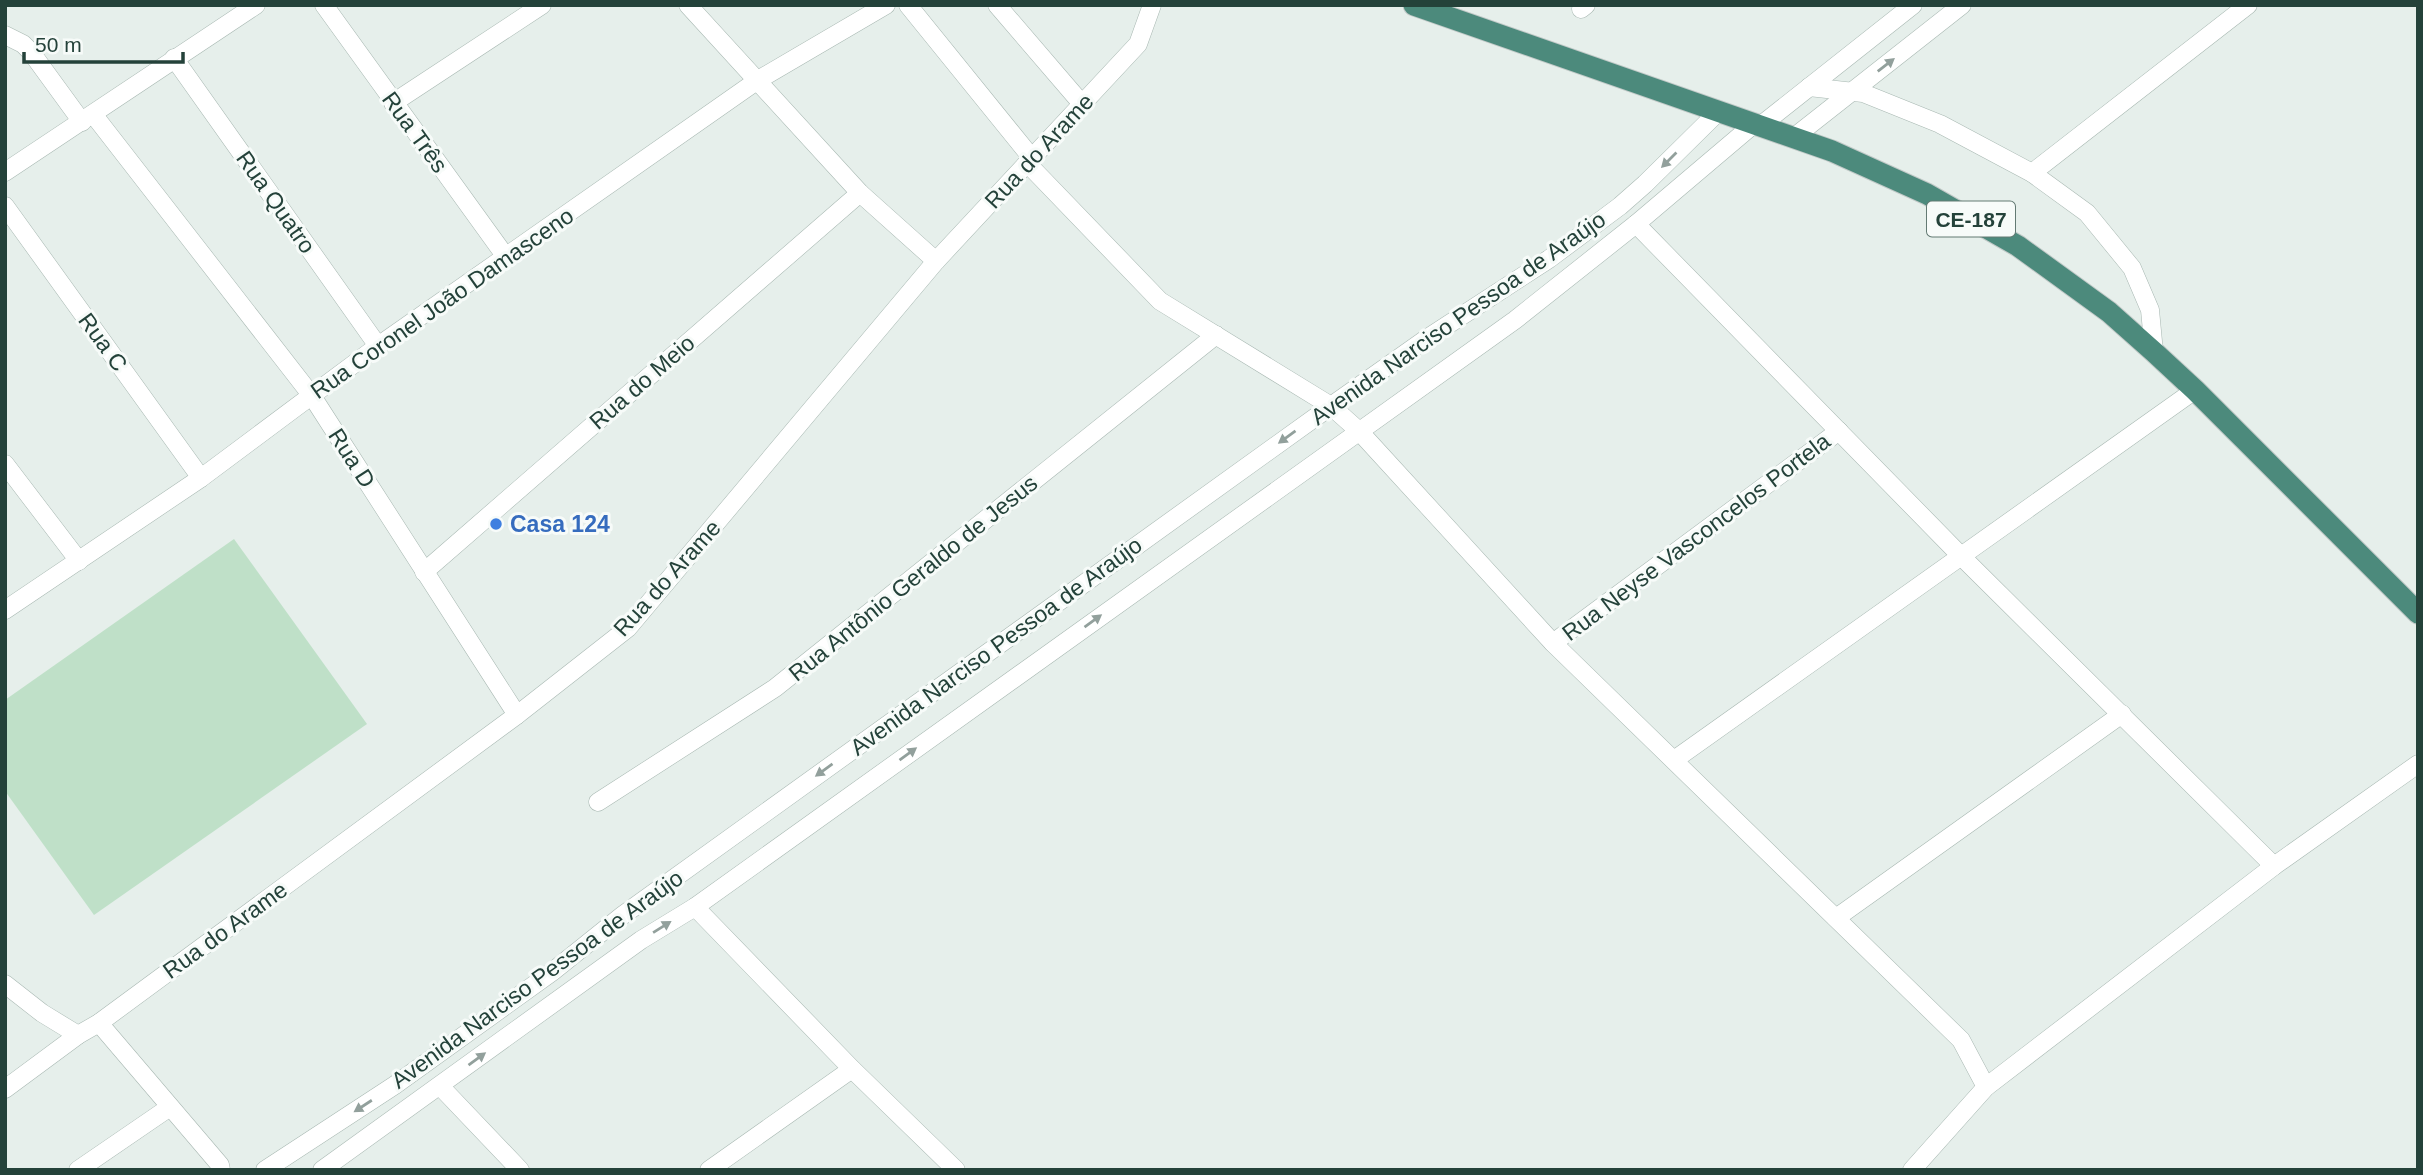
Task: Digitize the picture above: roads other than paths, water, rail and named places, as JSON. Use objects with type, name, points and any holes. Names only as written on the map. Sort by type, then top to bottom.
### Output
[{"type":"highway","name":"CE-187","points":[[1414,5],[1832,151],[1927,194],[2018,246],[2109,312],[2154,352],[2418,613]]},
{"type":"street","points":[[5,172],[256,5]]},
{"type":"street","name":"Rua Três","points":[[324,5],[506,257]]},
{"type":"street","points":[[393,103],[542,5]]},
{"type":"street","points":[[688,5],[860,193],[936,261]]},
{"type":"street","name":"Rua Coronel João Damasceno","points":[[5,610],[201,478],[378,346],[758,80],[886,5]]},
{"type":"street","points":[[908,5],[1029,160],[1160,301],[1331,406],[1359,430],[1553,643],[1961,1040],[1986,1087]]},
{"type":"street","points":[[997,5],[1082,104]]},
{"type":"street","name":"Rua do Arame","points":[[5,1089],[78,1035],[99,1023],[517,715],[628,628],[936,261],[1138,44],[1152,5]]},
{"type":"street","name":"Avenida Narciso Pessoa de Araújo","points":[[322,1170],[641,940],[695,907],[1515,320],[1757,125],[1913,5]]},
{"type":"street","points":[[1793,138],[1962,5]]},
{"type":"street","points":[[2032,173],[2248,5]]},
{"type":"street","name":"Rua D","points":[[5,35],[23,44],[31,52],[312,396],[517,715]]},
{"type":"street","name":"Rua Quatro","points":[[174,58],[378,346]]},
{"type":"street","points":[[1809,87],[1875,96],[1940,124],[2032,173],[2087,213],[2132,268],[2150,310],[2154,352]]},
{"type":"street","name":"Avenida Narciso Pessoa de Araújo","points":[[265,1170],[395,1085],[552,972],[623,915],[1331,406],[1423,341],[1549,259],[1620,206],[1718,112]]},
{"type":"street","name":"Rua do Meio","points":[[424,572],[860,193]]},
{"type":"street","name":"Rua C","points":[[5,206],[201,478]]},
{"type":"street","points":[[1636,224],[1961,556],[2274,866]]},
{"type":"street","name":"Rua Antônio Geraldo de Jesus","points":[[598,802],[775,688],[1216,335]]},
{"type":"street","points":[[1674,760],[2194,390]]},
{"type":"street","name":"Rua Neyse Vasconcelos Portela","points":[[1553,643],[1839,431]]},
{"type":"street","points":[[5,464],[79,562]]},
{"type":"street","points":[[1836,918],[2122,714]]},
{"type":"street","points":[[1912,1170],[1986,1087],[2274,866],[2418,764]]},
{"type":"street","points":[[695,907],[852,1069],[956,1170]]},
{"type":"street","points":[[5,984],[42,1013],[78,1035]]},
{"type":"street","points":[[99,1023],[224,1168]]},
{"type":"street","points":[[709,1170],[852,1069]]},
{"type":"street","points":[[440,1086],[520,1170]]},
{"type":"street","points":[[78,1170],[170,1107]]},
{"type":"place","name":"Casa 124","points":[[496,524]]}]
